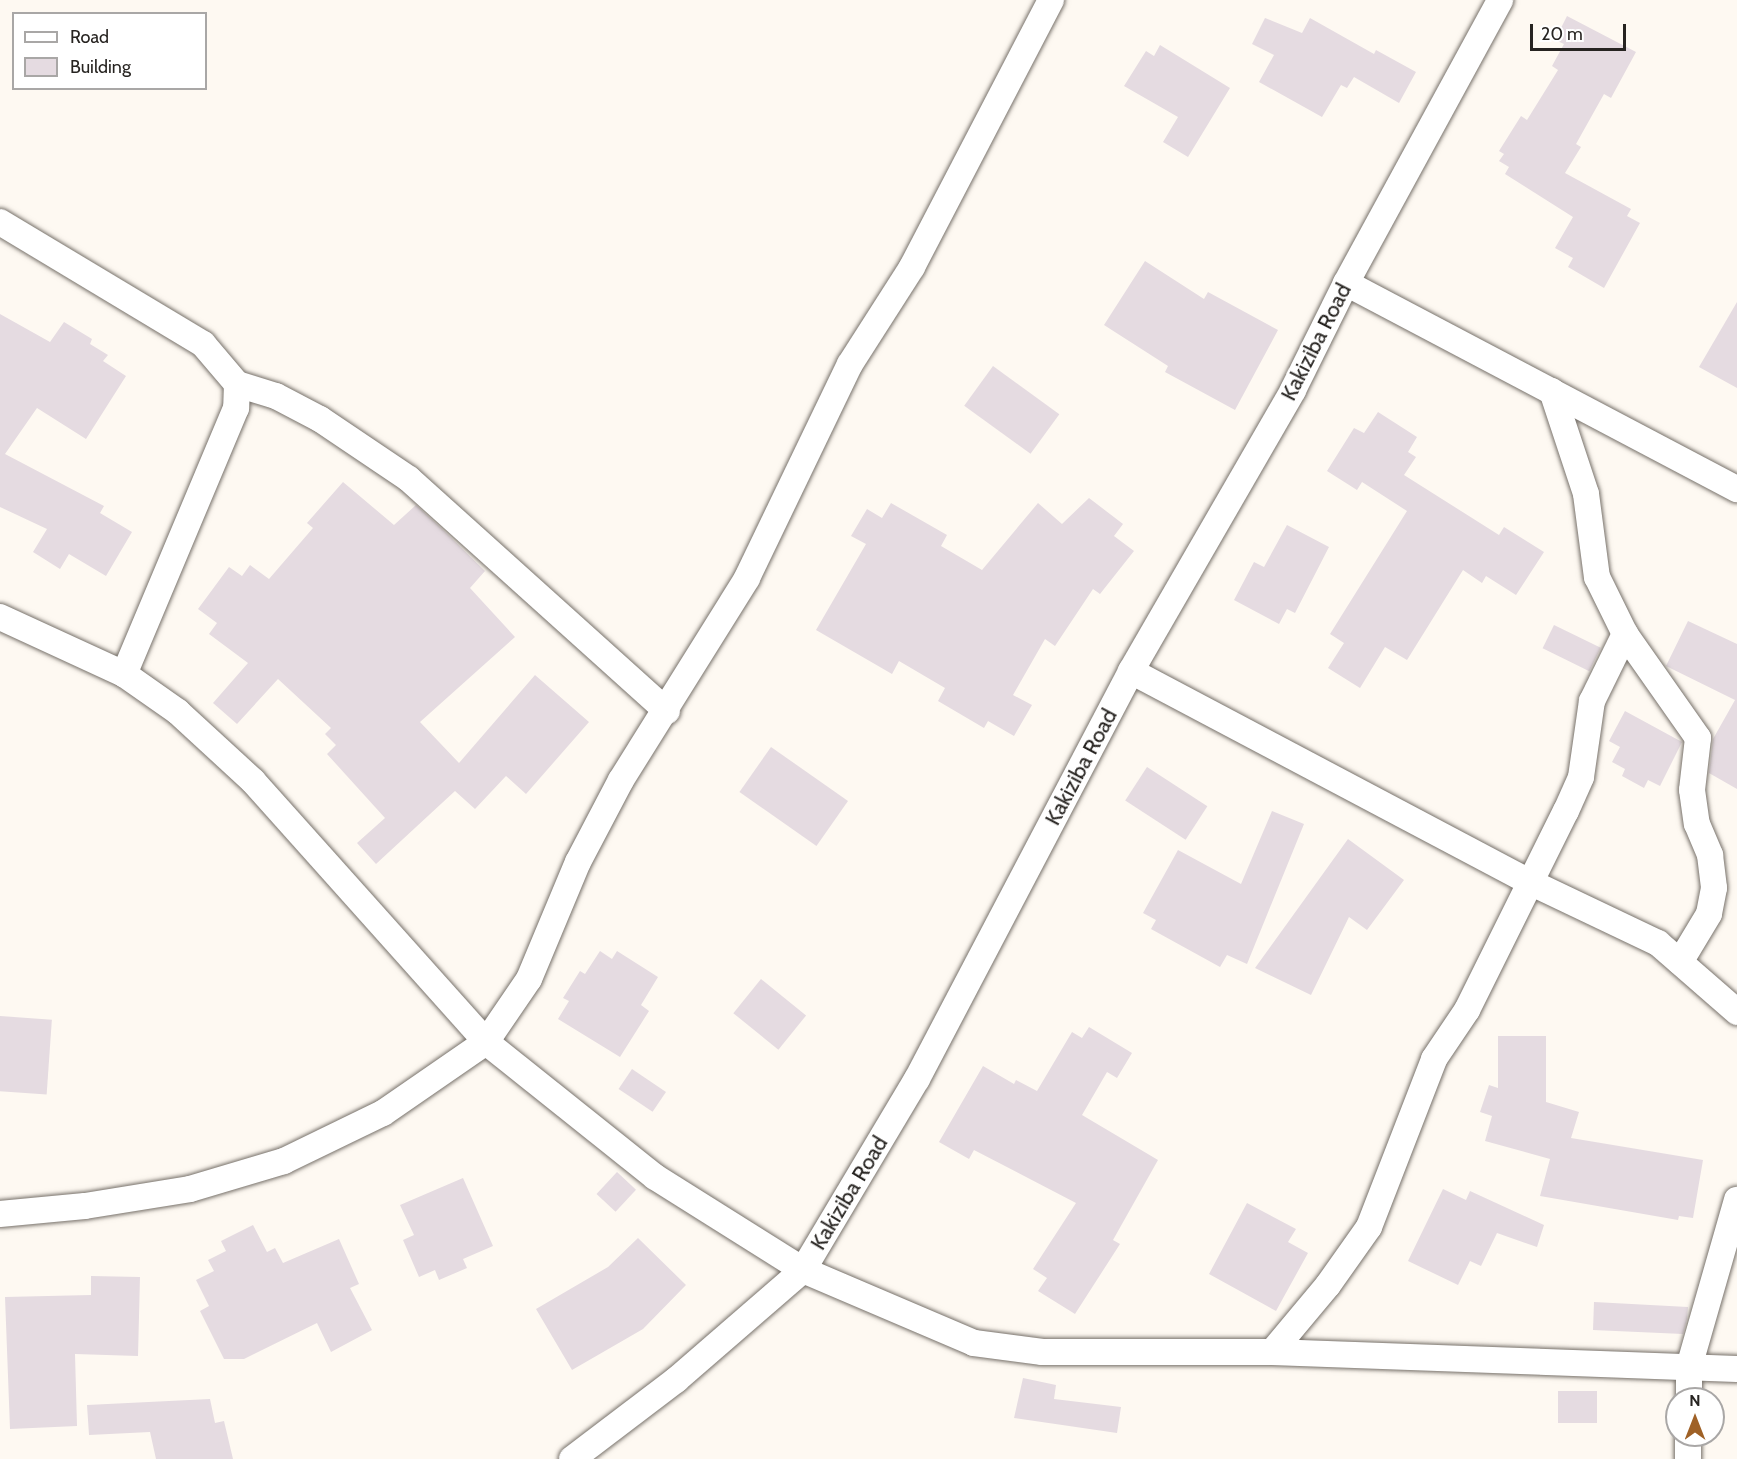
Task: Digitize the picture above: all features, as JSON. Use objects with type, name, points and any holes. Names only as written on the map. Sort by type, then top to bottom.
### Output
[{"type":"street","points":[[0,1214],[85,1206],[190,1189],[284,1161],[383,1113],[486,1042],[529,979],[578,862],[621,780],[667,711],[747,578],[850,364],[912,267],[1051,0]]},
{"type":"street","name":"Kakiziba Road","points":[[572,1459],[676,1380],[803,1270],[916,1079],[1131,671],[1293,390],[1346,283],[1500,0]]},
{"type":"street","points":[[0,222],[203,344],[237,384],[276,396],[320,419],[409,480],[667,711]]},
{"type":"street","points":[[1346,283],[1737,489]]},
{"type":"street","points":[[124,674],[236,408],[237,384]]},
{"type":"street","points":[[1552,392],[1586,494],[1597,576],[1625,634],[1698,738],[1692,790],[1697,824],[1710,855],[1714,888],[1708,914],[1680,962]]},
{"type":"street","points":[[0,617],[124,674],[178,712],[253,781],[486,1042],[655,1177],[803,1270],[974,1343],[1042,1352],[1272,1352],[1737,1369]]},
{"type":"street","points":[[1272,1352],[1328,1285],[1369,1227],[1434,1059],[1467,1010],[1581,777],[1587,718],[1625,634]]},
{"type":"street","points":[[1131,671],[1530,882],[1658,943],[1737,1012]]},
{"type":"street","points":[[1689,1387],[1689,1367],[1737,1200]]},
{"type":"building","points":[[1567,16],[1636,52],[1611,98],[1604,94],[1576,144],[1581,147],[1565,173],[1631,209],[1627,216],[1640,223],[1604,288],[1568,267],[1573,258],[1555,248],[1573,217],[1505,174],[1509,167],[1499,161],[1504,154],[1499,151],[1521,116],[1527,120],[1558,70],[1552,66],[1564,44],[1555,40]]},
{"type":"building","points":[[1265,18],[1302,33],[1310,18],[1374,54],[1376,50],[1416,72],[1399,103],[1354,77],[1347,88],[1341,85],[1322,117],[1259,82],[1274,55],[1252,44]]},
{"type":"building","points":[[1160,45],[1230,88],[1188,157],[1163,142],[1178,117],[1124,86],[1146,51],[1154,56]]},
{"type":"building","points":[[1145,261],[1204,299],[1208,292],[1278,330],[1235,410],[1165,372],[1168,366],[1104,325]]},
{"type":"building","points":[[1737,302],[1737,388],[1699,367]]},
{"type":"building","points":[[0,314],[50,342],[64,322],[92,339],[90,344],[108,355],[103,361],[126,376],[86,439],[37,408],[5,454],[104,506],[100,513],[132,532],[106,576],[69,554],[60,569],[33,552],[47,529],[0,507]]},
{"type":"building","points":[[993,366],[1059,414],[1031,454],[964,406]]},
{"type":"building","points":[[1378,412],[1417,437],[1408,452],[1416,457],[1404,475],[1499,535],[1504,527],[1544,552],[1516,595],[1486,576],[1482,583],[1463,570],[1407,660],[1385,647],[1360,688],[1328,668],[1344,643],[1330,634],[1407,511],[1362,482],[1357,490],[1327,471],[1354,428],[1364,433]]},
{"type":"building","points":[[343,482],[394,525],[416,505],[485,571],[470,588],[515,637],[420,722],[459,763],[535,675],[589,722],[526,794],[506,776],[475,809],[455,791],[376,864],[357,843],[385,818],[327,754],[336,745],[325,734],[331,728],[278,679],[237,724],[213,703],[248,663],[209,634],[217,623],[198,609],[229,567],[242,576],[250,565],[269,579],[313,528],[307,523]]},
{"type":"building","points":[[1089,498],[1123,524],[1114,536],[1134,551],[1100,594],[1093,589],[1055,646],[1045,639],[1013,695],[1032,705],[1014,736],[988,721],[984,728],[938,701],[945,688],[899,661],[892,674],[816,630],[866,544],[851,536],[867,509],[882,518],[891,503],[947,535],[941,546],[982,570],[1038,503],[1062,524]]},
{"type":"building","points":[[1287,525],[1329,547],[1295,613],[1287,609],[1279,624],[1234,600],[1254,562],[1264,567]]},
{"type":"building","points":[[1688,621],[1737,644],[1737,789],[1709,773],[1713,739],[1735,700],[1666,666]]},
{"type":"building","points":[[1554,625],[1601,648],[1589,671],[1543,648]]},
{"type":"building","points":[[1625,711],[1682,742],[1660,786],[1648,780],[1644,788],[1622,776],[1625,769],[1612,762],[1620,747],[1609,741]]},
{"type":"building","points":[[771,747],[848,801],[816,846],[739,792]]},
{"type":"building","points":[[1147,767],[1207,806],[1186,840],[1125,801]]},
{"type":"building","points":[[1272,811],[1304,824],[1247,964],[1227,955],[1220,967],[1151,929],[1156,920],[1143,913],[1178,850],[1241,884]]},
{"type":"building","points":[[1348,839],[1404,880],[1367,930],[1349,917],[1311,995],[1255,968]]},
{"type":"building","points":[[600,951],[612,959],[617,951],[658,977],[641,1005],[649,1011],[620,1057],[558,1019],[569,1001],[563,998],[580,971],[585,974]]},
{"type":"building","points":[[761,979],[806,1016],[778,1050],[733,1013]]},
{"type":"building","points":[[0,1016],[52,1020],[47,1094],[0,1091]]},
{"type":"building","points":[[1089,1027],[1132,1053],[1117,1078],[1107,1072],[1082,1115],[1158,1160],[1113,1240],[1120,1244],[1075,1314],[1038,1291],[1047,1278],[1033,1269],[1076,1203],[974,1150],[969,1159],[939,1142],[983,1066],[1014,1084],[1016,1080],[1037,1091],[1072,1032],[1082,1038]]},
{"type":"building","points":[[1498,1036],[1546,1036],[1546,1102],[1579,1112],[1571,1138],[1703,1160],[1693,1218],[1679,1216],[1678,1220],[1540,1196],[1550,1159],[1485,1141],[1492,1116],[1480,1112],[1489,1085],[1498,1088]]},
{"type":"building","points":[[632,1069],[666,1092],[653,1112],[619,1089]]},
{"type":"building","points":[[617,1172],[636,1190],[616,1212],[597,1194]]},
{"type":"building","points":[[463,1178],[493,1246],[463,1259],[467,1268],[439,1280],[435,1270],[419,1277],[403,1240],[414,1235],[400,1205]]},
{"type":"building","points":[[1443,1189],[1466,1200],[1470,1191],[1544,1225],[1537,1247],[1497,1233],[1481,1266],[1470,1261],[1458,1285],[1408,1261]]},
{"type":"building","points":[[1247,1203],[1296,1229],[1288,1242],[1308,1253],[1276,1311],[1209,1274]]},
{"type":"building","points":[[253,1225],[267,1252],[275,1248],[283,1263],[339,1239],[359,1284],[350,1288],[372,1330],[331,1352],[317,1323],[244,1359],[224,1359],[200,1311],[209,1306],[196,1280],[214,1271],[208,1260],[226,1251],[221,1241]]},
{"type":"building","points":[[638,1238],[686,1285],[643,1329],[572,1370],[536,1309],[608,1267]]},
{"type":"building","points":[[91,1276],[140,1277],[138,1356],[75,1354],[77,1426],[10,1429],[5,1297],[91,1295]]},
{"type":"building","points":[[1594,1302],[1688,1307],[1683,1334],[1593,1330]]},
{"type":"building","points":[[1023,1378],[1056,1385],[1054,1399],[1121,1407],[1117,1433],[1014,1418]]},
{"type":"building","points":[[1558,1391],[1597,1391],[1597,1423],[1558,1423]]},
{"type":"building","points":[[210,1399],[215,1423],[224,1421],[233,1459],[156,1459],[150,1432],[89,1435],[87,1405]]}]
